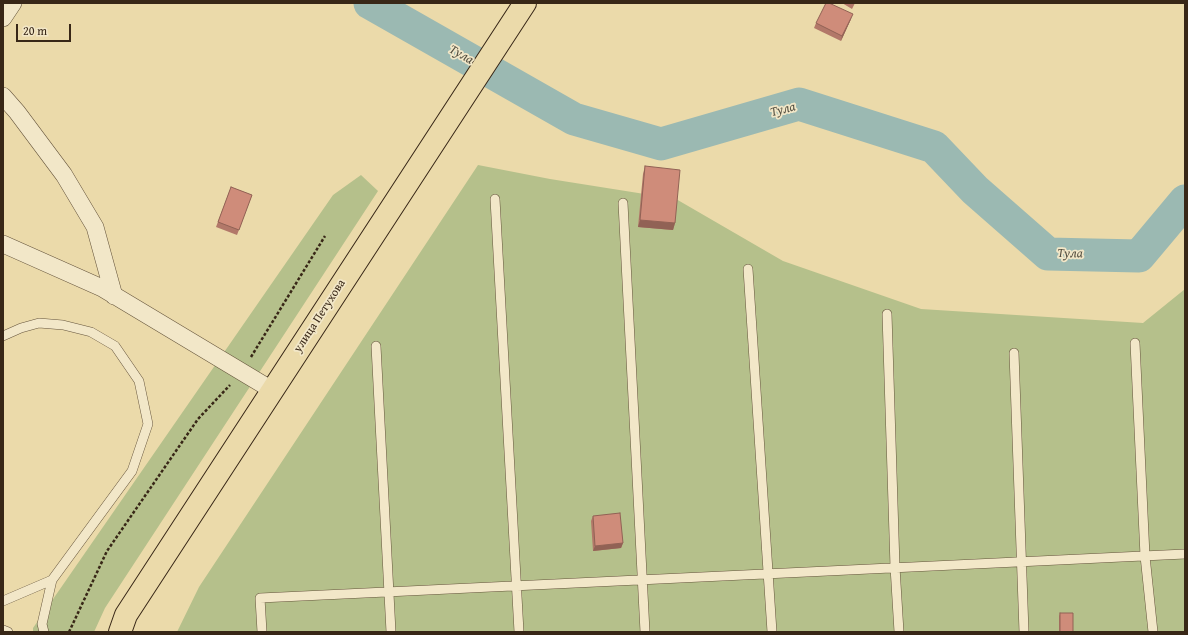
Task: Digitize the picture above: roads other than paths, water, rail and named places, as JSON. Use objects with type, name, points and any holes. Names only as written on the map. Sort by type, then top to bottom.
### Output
[{"type":"highway","name":"улица Петухова","points":[[120,632],[126,615],[525,3]]},
{"type":"street","points":[[3,18],[13,3]]},
{"type":"street","points":[[3,96],[17,112],[64,175],[95,227],[114,296]]},
{"type":"street","points":[[3,244],[102,288],[272,390]]},
{"type":"lane","points":[[495,199],[519,632]]},
{"type":"lane","points":[[623,203],[645,632]]},
{"type":"lane","points":[[748,269],[772,632]]},
{"type":"lane","points":[[887,314],[899,632]]},
{"type":"lane","points":[[3,336],[21,328],[39,323],[63,325],[91,332],[115,346],[139,381],[148,424],[132,471],[52,580],[42,624],[44,632]]},
{"type":"lane","points":[[1135,343],[1145,556],[1153,632]]},
{"type":"lane","points":[[376,346],[391,632]]},
{"type":"lane","points":[[1014,353],[1024,632]]},
{"type":"lane","points":[[262,632],[260,598],[1185,554]]},
{"type":"lane","points":[[3,601],[52,580]]},
{"type":"lane","points":[[3,630],[8,632]]},
{"type":"waterway","name":"Тула","points":[[370,3],[574,119],[661,144],[799,104],[934,147],[975,190],[1048,254],[1139,256],[1185,201]]}]
